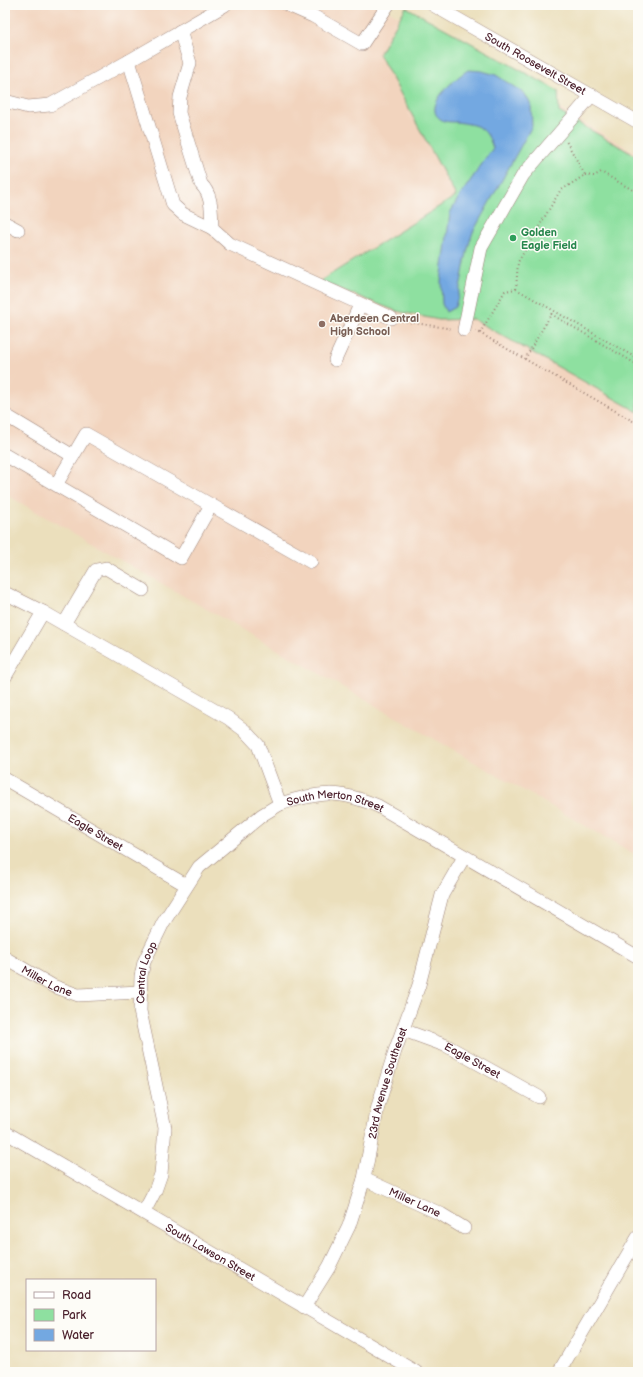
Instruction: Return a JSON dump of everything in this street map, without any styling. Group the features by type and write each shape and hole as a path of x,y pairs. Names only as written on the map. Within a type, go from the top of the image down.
{"street":[{"path":"5,101 28,107 50,105 225,5"},
{"path":"288,5 313,16 362,44 388,5"},
{"name":"South Roosevelt Street","path":"433,5 638,122"},
{"path":"180,31 190,63 180,97 179,113 201,184 207,190 210,199 212,228"},
{"path":"129,61 173,205 183,214 212,228 230,244 360,305 392,318"},
{"path":"464,330 481,248 523,175 592,95"},
{"path":"5,223 18,230"},
{"path":"335,360 360,305"},
{"path":"5,416 73,456"},
{"path":"56,485 86,434 311,562"},
{"path":"5,455 181,558 211,505"},
{"path":"64,624 96,570 106,568 143,590"},
{"name":"South Merton Street","path":"5,593 64,624 221,714 244,730 258,745 280,804 322,793 355,797 378,806 638,958"},
{"path":"5,678 43,612"},
{"name":"Eagle Street","path":"5,779 186,885"},
{"name":"Central Loop","path":"144,1212 162,1174 165,1128 140,1011 140,992 144,962 163,923 186,885 200,867 221,848 280,804"},
{"name":"23rd Avenue Southeast","path":"304,1307 329,1267 350,1226 364,1179 378,1106 419,985 442,895 464,857"},
{"name":"Miller Lane","path":"5,958 53,986 78,995 140,992"},
{"name":"Eagle Street","path":"403,1030 447,1046 539,1097"},
{"name":"South Lawson Street","path":"5,1132 416,1372"},
{"name":"Miller Lane","path":"364,1179 409,1199 464,1228"},
{"path":"559,1372 638,1238"}],"path":[{"path":"561,132 585,175"},
{"path":"516,289 518,262 560,190 585,175 594,176 601,172 638,193"},
{"path":"480,333 505,291 516,289 638,359"},
{"path":"525,359 554,310"},
{"path":"551,314 638,365"},
{"path":"392,318 413,323 476,331 638,424"}],"shaded area":[{"name":"Aberdeen Central High School","path":"11,5 379,5 638,154 638,856 5,494 5,15"}],"green space":[{"name":"Golden Eagle Field","path":"406,7 558,91 559,112 638,157 638,412 473,319 439,320 396,311 320,281 456,196 379,54"}],"water":[{"path":"468,70 482,71 496,75 525,94 531,105 532,126 473,232 455,307 446,312 442,304 441,281 450,213 459,197 493,148 487,135 480,128 470,124 444,121 437,116 435,109 437,101 448,86"}],"place":[{"name":"Golden Eagle Field","path":"513,238"},
{"name":"Aberdeen Central High School","path":"322,324"}]}
